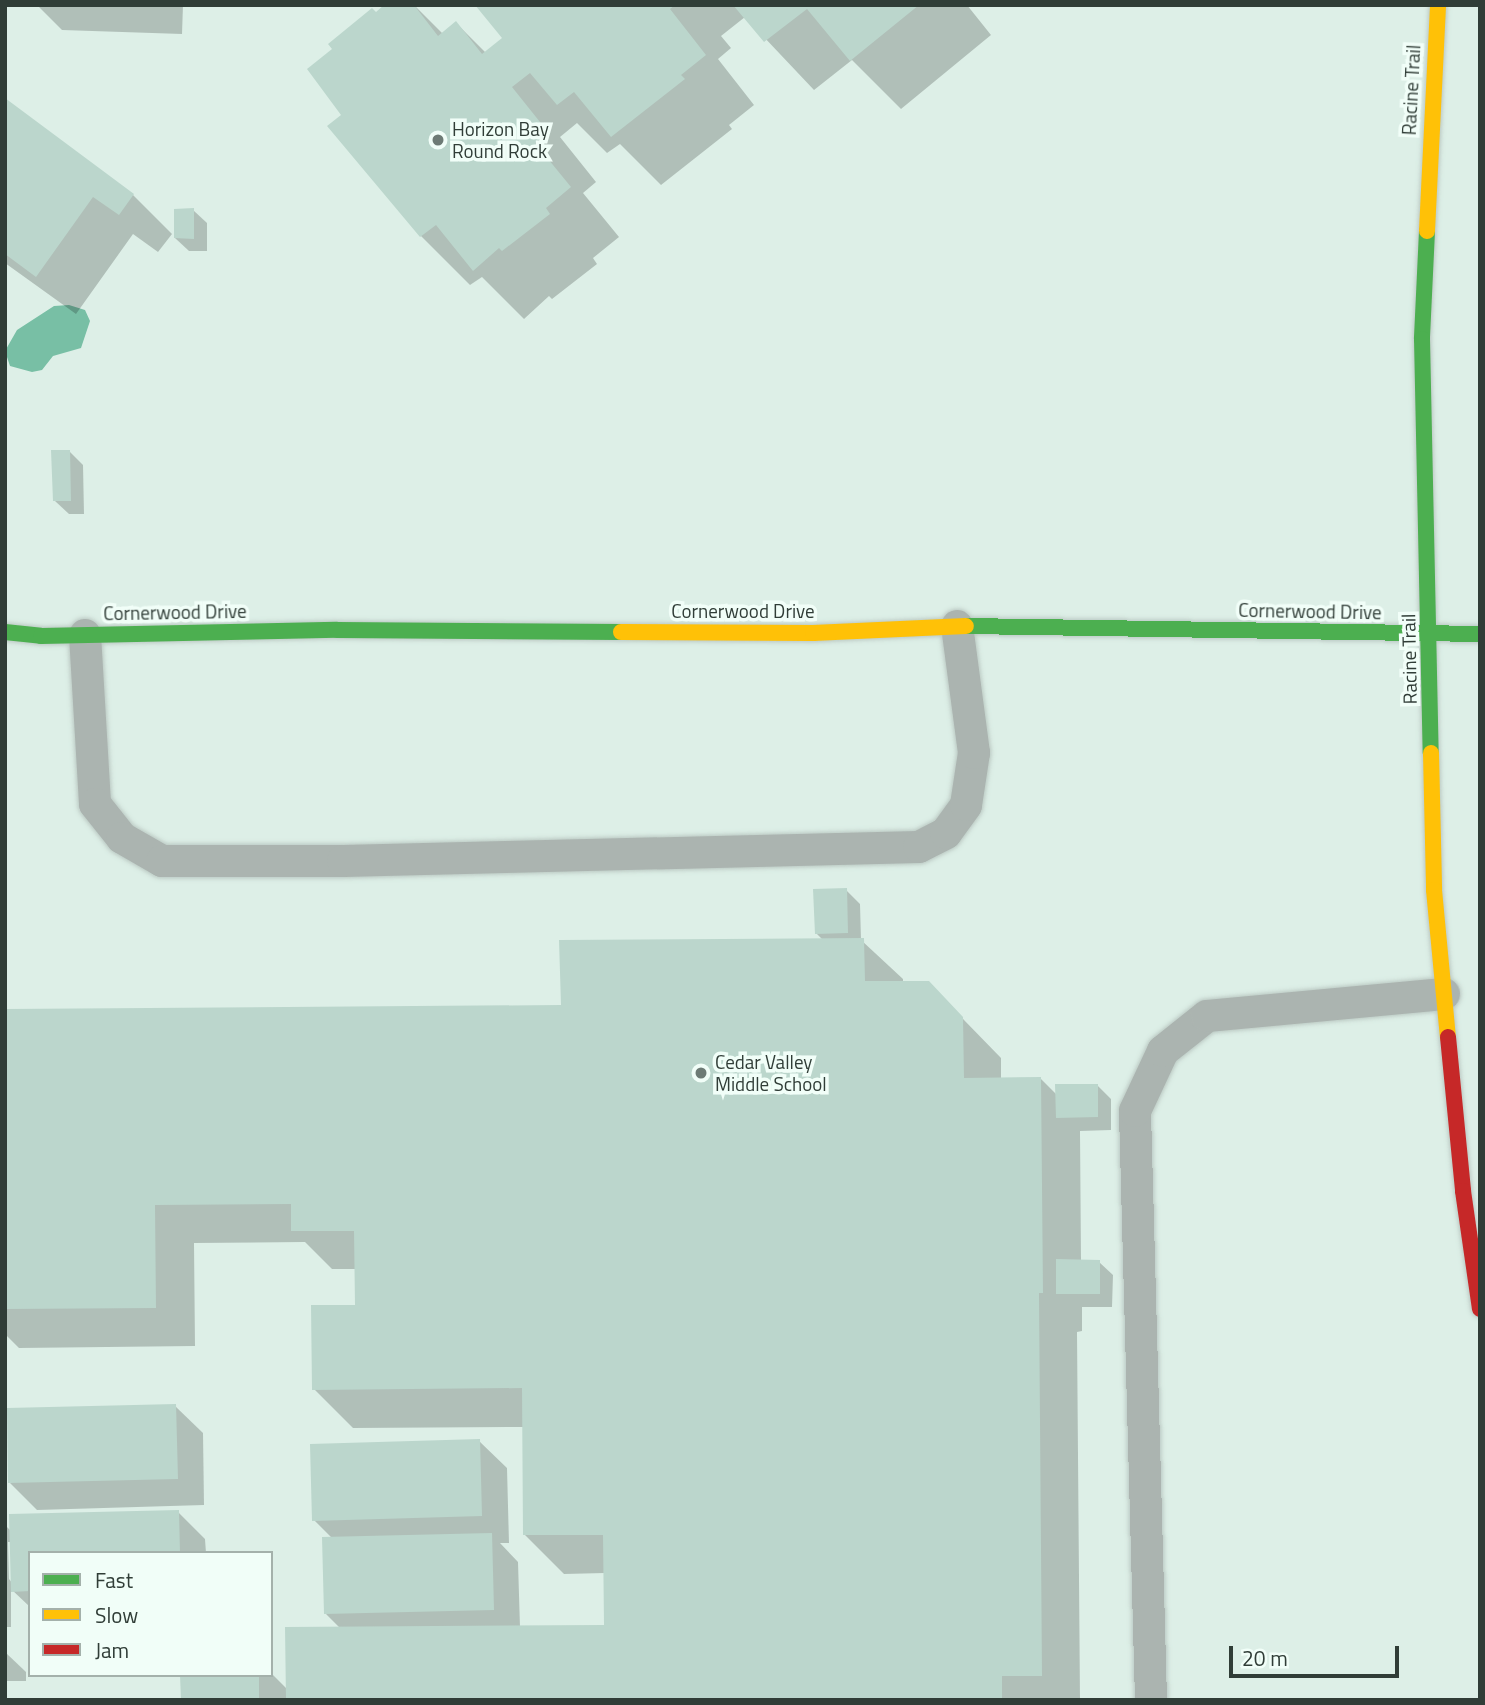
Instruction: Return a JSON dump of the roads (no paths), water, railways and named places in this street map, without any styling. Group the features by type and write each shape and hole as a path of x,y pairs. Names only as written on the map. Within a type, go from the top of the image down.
{"street":[{"name":"Racine Trail","path":"1438,5 1422,339 1434,890 1444,994 1468,1123 1480,1309"},
{"name":"Cornerwood Drive","path":"5,632 41,636 337,630 813,633 957,626 1480,634"}],"lane":[{"path":"85,635 95,804 122,838 162,861 343,862 919,847 946,833 966,805 974,753 957,626"},
{"path":"1151,1700 1135,1111 1163,1051 1207,1016 1444,994"}],"place":[{"name":"Horizon Bay Round Rock","path":"438,140"},
{"name":"Cedar Valley Middle School","path":"701,1073"}]}
